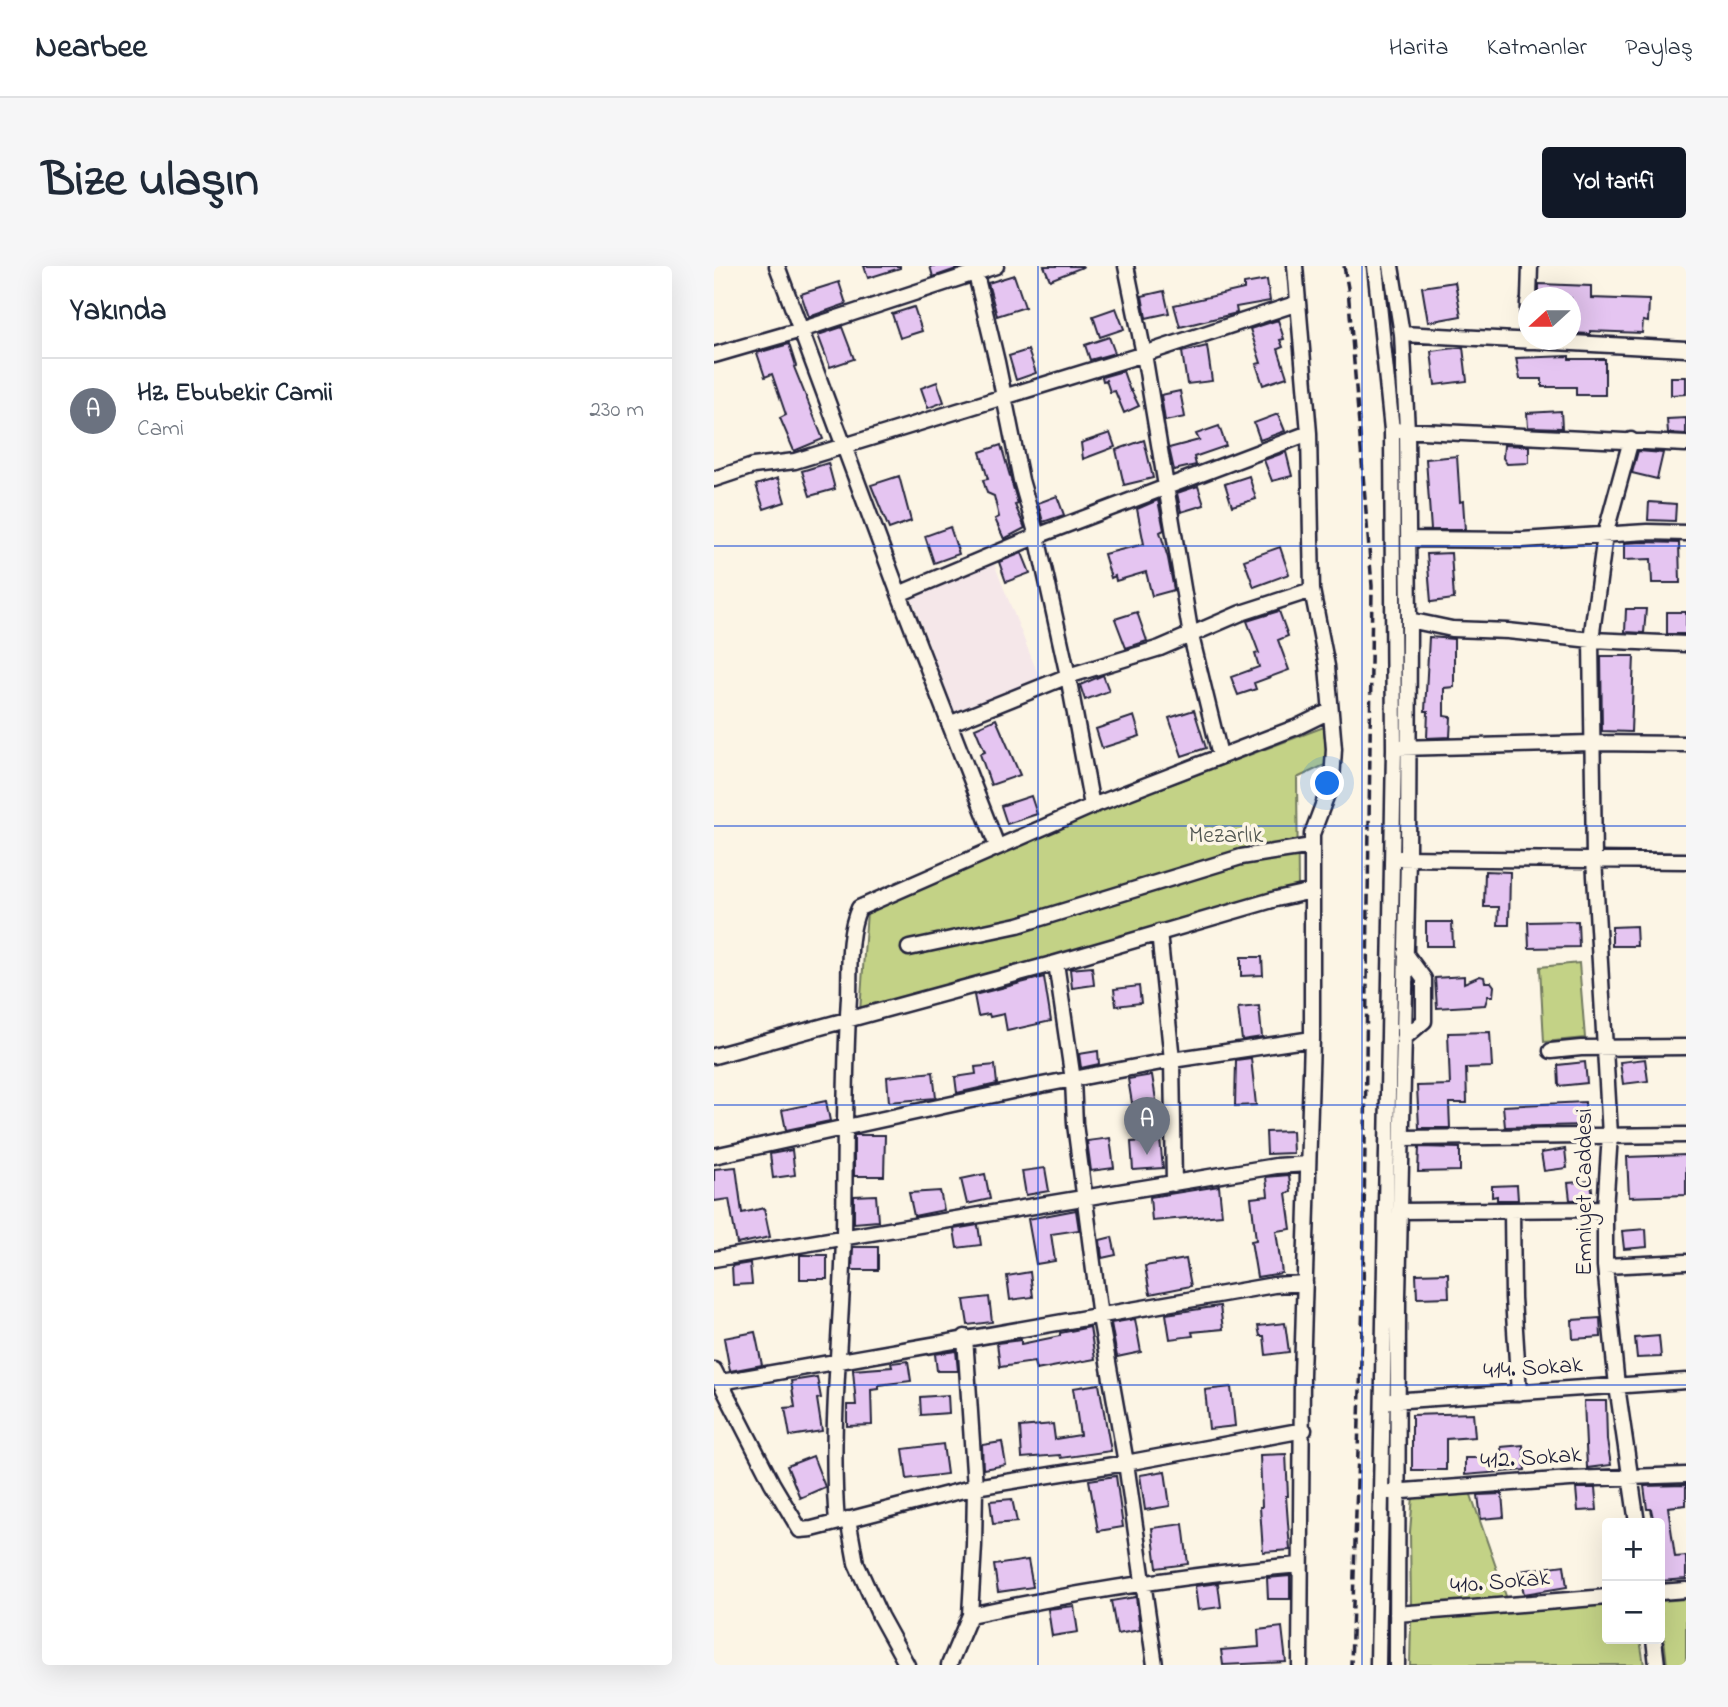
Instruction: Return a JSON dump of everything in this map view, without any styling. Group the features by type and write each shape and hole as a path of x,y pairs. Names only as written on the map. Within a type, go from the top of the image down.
{"street":[{"path":"777,266 899,594 998,846"},
{"path":"714,355 801,330 975,269 996,266"},
{"path":"1126,266 1144,354 1191,636 1220,755"},
{"path":"1295,266 1309,433 1312,590 1326,666 1335,749 1332,780 1312,834 1312,1039 1305,1283 1300,1665"},
{"path":"1376,266 1400,430 1409,539 1409,620 1392,858 1390,1401 1398,1491 1396,1665"},
{"path":"1378,1665 1380,1492 1390,1401 1401,1211 1408,858 1401,748 1402,334 1391,266"},
{"path":"1529,287 1530,266"},
{"path":"975,269 1021,480 1037,536 1068,676 1092,806"},
{"path":"714,479 753,466 795,461 1144,354 1298,303"},
{"path":"1402,334 1518,340"},
{"path":"1581,344 1686,349"},
{"path":"1400,430 1686,444"},
{"path":"899,594 1037,536 1309,433"},
{"name":"Emniyet Caddesi","path":"1631,440 1605,535 1591,640 1594,859 1610,1135 1605,1209 1605,1266 1617,1386 1636,1518"},
{"path":"1409,539 1522,540 1647,532 1686,533"},
{"path":"949,724 1068,676 1191,636 1241,613 1312,590"},
{"path":"1409,620 1452,629 1686,644"},
{"path":"907,1665 880,1616 856,1563 834,1488 844,1239 847,1021 854,920 859,908 1092,806 1330,712"},
{"path":"1401,748 1592,743 1686,744"},
{"path":"909,948 1018,925 1241,857 1312,846"},
{"path":"1392,858 1686,861"},
{"path":"714,1056 1312,891"},
{"path":"1159,932 1172,1060 1174,1184"},
{"path":"1403,1039 1424,1021 1424,979 1405,953"},
{"path":"1056,963 1073,1080 1084,1199 1100,1317 1126,1463 1155,1665"},
{"path":"714,1156 1172,1060 1312,1039"},
{"path":"1551,1051 1686,1048"},
{"path":"1402,1138 1686,1135"},
{"path":"714,1259 1276,1166 1308,1164"},
{"path":"1401,1211 1605,1209"},
{"path":"1512,1210 1513,1298 1519,1393"},
{"path":"1605,1266 1686,1262"},
{"path":"1304,1430 1126,1463 975,1487 800,1530 772,1483 717,1376 837,1362 1274,1285 1305,1283"},
{"path":"949,1665 970,1615 975,1487 965,1338"},
{"name":"414. Sokak","path":"1390,1401 1686,1381"},
{"name":"412. Sokak","path":"1380,1492 1570,1479 1686,1475"},
{"path":"970,1615 1242,1570 1300,1565"},
{"path":"1665,1592 1686,1590"},
{"name":"410. Sokak","path":"1397,1614 1602,1597"},
{"path":"1655,1644 1657,1665"}],"shaded area":[{"path":"993,561 1039,677 956,715 912,599"}],"green space":[{"name":"Mezarlık","path":"1324,727 1327,764 1297,778 1298,886 860,1012 867,911 1025,839"},
{"path":"1579,963 1585,1038 1544,1042 1540,967"},
{"path":"1470,1492 1507,1599 1411,1608 1410,1532 1413,1496"},
{"path":"1686,1599 1686,1665 1667,1665 1665,1601"},
{"path":"1602,1602 1602,1644 1641,1644 1644,1665 1410,1665 1413,1619"}],"building":[{"path":"864,266 900,266 900,268 868,278"},
{"path":"930,266 965,266 933,277"},
{"path":"1044,266 1082,266 1083,267 1050,280"},
{"path":"1014,275 1025,307 997,316 988,283"},
{"path":"1267,280 1270,301 1236,307 1237,313 1180,327 1174,305 1244,289 1244,284"},
{"path":"839,282 846,304 809,317 801,294"},
{"path":"1455,282 1461,316 1428,322 1422,287"},
{"path":"1539,284 1591,286 1591,298 1649,300 1648,322 1643,321 1642,333 1590,331 1590,334 1581,334 1581,287 1539,287"},
{"path":"1164,291 1169,313 1146,318 1142,296"},
{"path":"914,307 922,331 900,338 892,314"},
{"path":"1116,308 1124,329 1100,337 1093,316"},
{"path":"1278,320 1284,339 1280,340 1283,347 1278,349 1287,377 1263,385 1256,364 1261,363 1250,329"},
{"path":"842,327 854,359 830,367 818,335"},
{"path":"1109,337 1115,353 1090,360 1085,345"},
{"path":"789,344 796,366 794,367 823,439 794,451 780,418 786,415 772,374 765,377 757,353"},
{"path":"1207,346 1212,381 1187,384 1182,352"},
{"path":"1463,347 1467,381 1435,385 1431,351"},
{"path":"1028,350 1036,373 1016,380 1009,356"},
{"path":"1569,356 1569,359 1605,359 1605,395 1576,395 1576,387 1542,387 1542,379 1520,379 1516,358"},
{"path":"1123,371 1139,406 1124,413 1115,391 1110,392 1106,380 1103,381 1102,377"},
{"path":"1671,377 1686,377 1686,394 1671,395"},
{"path":"937,382 944,402 928,408 921,388"},
{"path":"1180,391 1185,417 1165,421 1161,395"},
{"path":"1561,411 1562,428 1528,427 1527,413"},
{"path":"1278,414 1285,431 1260,440 1254,423"},
{"path":"1686,418 1686,434 1668,433 1667,419"},
{"path":"1219,426 1226,446 1194,457 1196,465 1174,470 1169,448 1199,440 1196,434"},
{"path":"1110,433 1115,447 1083,459 1081,443"},
{"path":"1144,440 1153,478 1124,485 1116,450"},
{"path":"1001,445 1018,504 1015,505 1025,528 1004,539 995,519 999,517 994,496 987,493 983,480 988,479 980,452"},
{"path":"1504,445 1529,446 1529,463 1507,464 1503,458"},
{"path":"1638,451 1663,453 1657,479 1632,473"},
{"path":"1286,452 1292,476 1272,481 1264,460"},
{"path":"1457,456 1465,530 1431,530 1426,459"},
{"path":"828,463 835,489 810,496 802,471"},
{"path":"899,476 911,521 889,529 871,485"},
{"path":"1249,476 1256,499 1232,506 1225,484"},
{"path":"778,478 785,502 764,509 756,485"},
{"path":"1198,486 1204,505 1181,512 1177,493"},
{"path":"1057,496 1064,515 1043,522 1038,503"},
{"path":"1158,500 1164,530 1160,532 1174,590 1152,596 1146,572 1116,581 1115,576 1111,578 1104,554 1144,544 1137,509"},
{"path":"1649,502 1676,504 1675,521 1648,520"},
{"path":"950,527 959,554 934,563 925,536"},
{"path":"1624,543 1679,543 1680,583 1652,583 1651,559 1624,560"},
{"path":"1280,547 1289,574 1254,587 1244,560"},
{"path":"1022,553 1030,573 1006,582 999,562"},
{"path":"1451,553 1454,599 1431,602 1427,554"},
{"path":"1626,609 1646,609 1644,633 1625,632"},
{"path":"1279,611 1288,636 1278,640 1289,670 1254,683 1256,689 1238,695 1231,677 1259,667 1255,654 1259,653 1247,621"},
{"path":"1137,612 1147,641 1126,648 1115,619"},
{"path":"1667,612 1686,612 1686,634 1667,634"},
{"path":"1429,637 1454,639 1454,687 1444,688 1444,716 1451,717 1450,737 1427,738 1428,711 1425,711"},
{"path":"1601,656 1634,656 1631,732 1602,731"},
{"path":"1103,675 1109,691 1085,700 1080,685"},
{"path":"1194,710 1206,748 1182,756 1169,718"},
{"path":"1134,716 1140,736 1102,748 1096,729"},
{"path":"996,719 1020,775 991,785 980,754 985,752 975,728"},
{"path":"1031,796 1037,814 1007,824 1001,806"},
{"path":"1485,871 1510,872 1509,925 1498,925 1499,907 1484,907"},
{"path":"1578,921 1579,947 1529,948 1528,922"},
{"path":"1426,922 1452,922 1453,946 1426,946"},
{"path":"1636,926 1637,946 1612,946 1612,927"},
{"path":"1241,957 1262,957 1263,975 1241,976"},
{"path":"1092,967 1094,985 1072,988 1070,969"},
{"path":"1464,976 1464,983 1480,976 1484,977 1485,982 1491,982 1494,986 1493,996 1488,996 1485,1005 1437,1008 1435,978"},
{"path":"1044,977 1051,1021 1007,1031 1004,1014 978,1016 974,995"},
{"path":"1139,986 1141,1003 1116,1006 1114,989"},
{"path":"1259,1006 1262,1037 1242,1040 1238,1008"},
{"path":"1490,1032 1492,1067 1466,1068 1467,1103 1449,1103 1450,1128 1419,1128 1417,1086 1450,1085 1448,1033"},
{"path":"1098,1051 1099,1064 1081,1068 1079,1054"},
{"path":"1251,1058 1256,1105 1235,1106 1236,1060"},
{"path":"1645,1059 1648,1081 1623,1084 1620,1062"},
{"path":"1585,1062 1587,1083 1559,1086 1558,1065"},
{"path":"995,1065 997,1084 957,1093 955,1077 976,1074 975,1067"},
{"path":"933,1072 936,1098 889,1102 887,1077"},
{"path":"1152,1075 1156,1100 1132,1103 1128,1079"},
{"path":"826,1101 830,1121 786,1130 782,1110"},
{"path":"1585,1102 1586,1125 1505,1127 1503,1106"},
{"path":"1292,1131 1293,1153 1267,1154 1266,1132"},
{"path":"854,1135 885,1135 884,1176 854,1176"},
{"path":"1110,1138 1114,1168 1091,1171 1087,1141"},
{"path":"1160,1140 1163,1168 1133,1170 1131,1142"},
{"path":"1419,1147 1460,1148 1460,1171 1418,1172"},
{"path":"1565,1149 1567,1168 1544,1171 1541,1153"},
{"path":"792,1150 795,1175 773,1178 770,1154"},
{"path":"1686,1155 1686,1195 1629,1197 1627,1157"},
{"path":"736,1167 742,1213 764,1208 770,1237 737,1244 729,1199 714,1201 714,1169"},
{"path":"1045,1168 1049,1191 1026,1195 1022,1171"},
{"path":"985,1174 990,1199 967,1204 961,1179"},
{"path":"1289,1175 1291,1192 1286,1193 1291,1229 1276,1231 1282,1273 1257,1277 1251,1241 1256,1240 1251,1198 1268,1196 1266,1177"},
{"path":"1591,1181 1593,1199 1570,1200 1568,1183"},
{"path":"1517,1185 1518,1200 1497,1200 1497,1196 1492,1197 1492,1186"},
{"path":"1219,1186 1222,1215 1152,1221 1150,1197"},
{"path":"940,1191 944,1210 914,1216 909,1193"},
{"path":"876,1195 878,1221 854,1223 854,1196"},
{"path":"1076,1210 1079,1230 1051,1234 1055,1261 1036,1264 1028,1219"},
{"path":"978,1225 981,1245 957,1248 954,1229"},
{"path":"1646,1229 1647,1247 1624,1249 1622,1231"},
{"path":"1112,1237 1116,1255 1102,1258 1100,1240"},
{"path":"853,1247 878,1247 878,1270 852,1270"},
{"path":"800,1255 827,1255 827,1279 800,1279"},
{"path":"1186,1259 1191,1286 1150,1294 1145,1266"},
{"path":"750,1263 752,1284 733,1285 732,1266"},
{"path":"1030,1272 1033,1297 1010,1300 1007,1276"},
{"path":"1448,1273 1449,1297 1417,1298 1416,1274"},
{"path":"989,1297 992,1322 968,1325 964,1300"},
{"path":"1220,1306 1223,1329 1192,1332 1193,1336 1170,1339 1166,1314"},
{"path":"1600,1318 1601,1337 1573,1339 1572,1320"},
{"path":"1135,1319 1141,1352 1117,1357 1111,1323"},
{"path":"1285,1323 1289,1352 1266,1355 1264,1336 1260,1336 1258,1326"},
{"path":"1090,1327 1095,1359 1036,1370 1034,1362 1000,1367 997,1343 1021,1340 1021,1344"},
{"path":"755,1332 762,1365 730,1371 724,1338"},
{"path":"1659,1336 1661,1357 1637,1358 1635,1338"},
{"path":"956,1351 958,1371 937,1371 935,1354"},
{"path":"908,1361 911,1381 879,1385 879,1389 871,1390 872,1425 847,1426 847,1405 856,1405 853,1370 892,1367 891,1363"},
{"path":"817,1377 822,1431 790,1436 785,1408 795,1407 791,1381"},
{"path":"1099,1384 1111,1451 1061,1458 1060,1455 1022,1458 1020,1427 1053,1424 1055,1439 1080,1435 1073,1388"},
{"path":"1231,1387 1235,1426 1209,1429 1205,1390"},
{"path":"948,1395 949,1413 921,1415 920,1397"},
{"path":"1584,1401 1606,1401 1611,1465 1587,1468"},
{"path":"1473,1413 1475,1437 1446,1439 1446,1470 1412,1470 1412,1415"},
{"path":"1002,1442 1006,1465 983,1469 982,1445"},
{"path":"943,1444 947,1474 907,1479 903,1449"},
{"path":"1523,1445 1525,1470 1465,1475 1465,1458 1502,1458 1501,1447"},
{"path":"1286,1454 1290,1550 1263,1552 1260,1455"},
{"path":"813,1456 825,1487 800,1498 787,1466"},
{"path":"1165,1471 1170,1506 1145,1510 1140,1475"},
{"path":"1116,1476 1123,1527 1098,1531 1089,1480"},
{"path":"1686,1485 1686,1505 1668,1507 1675,1557 1686,1556 1686,1579 1665,1581 1665,1518 1653,1518 1651,1509 1647,1509 1644,1486"},
{"path":"1576,1488 1595,1488 1597,1510 1578,1511"},
{"path":"1502,1494 1504,1517 1481,1519 1478,1495"},
{"path":"1012,1499 1017,1522 993,1524 990,1501"},
{"path":"1183,1524 1188,1564 1157,1568 1152,1528"},
{"path":"1028,1560 1033,1587 998,1592 994,1565"},
{"path":"1564,1565 1567,1587 1524,1594 1519,1571"},
{"path":"1290,1576 1290,1599 1268,1599 1267,1578"},
{"path":"1218,1583 1221,1607 1198,1610 1195,1586"},
{"path":"1136,1597 1140,1630 1117,1634 1111,1601"},
{"path":"1074,1606 1078,1632 1052,1636 1048,1609"},
{"path":"1282,1627 1286,1662 1223,1665 1221,1650 1259,1647 1258,1630"}],"railway":[{"path":"1344,266 1372,586 1363,1299 1351,1665"}],"place":[{"name":"Hz. Ebubekir Camii","path":"1147,1155"}]}
